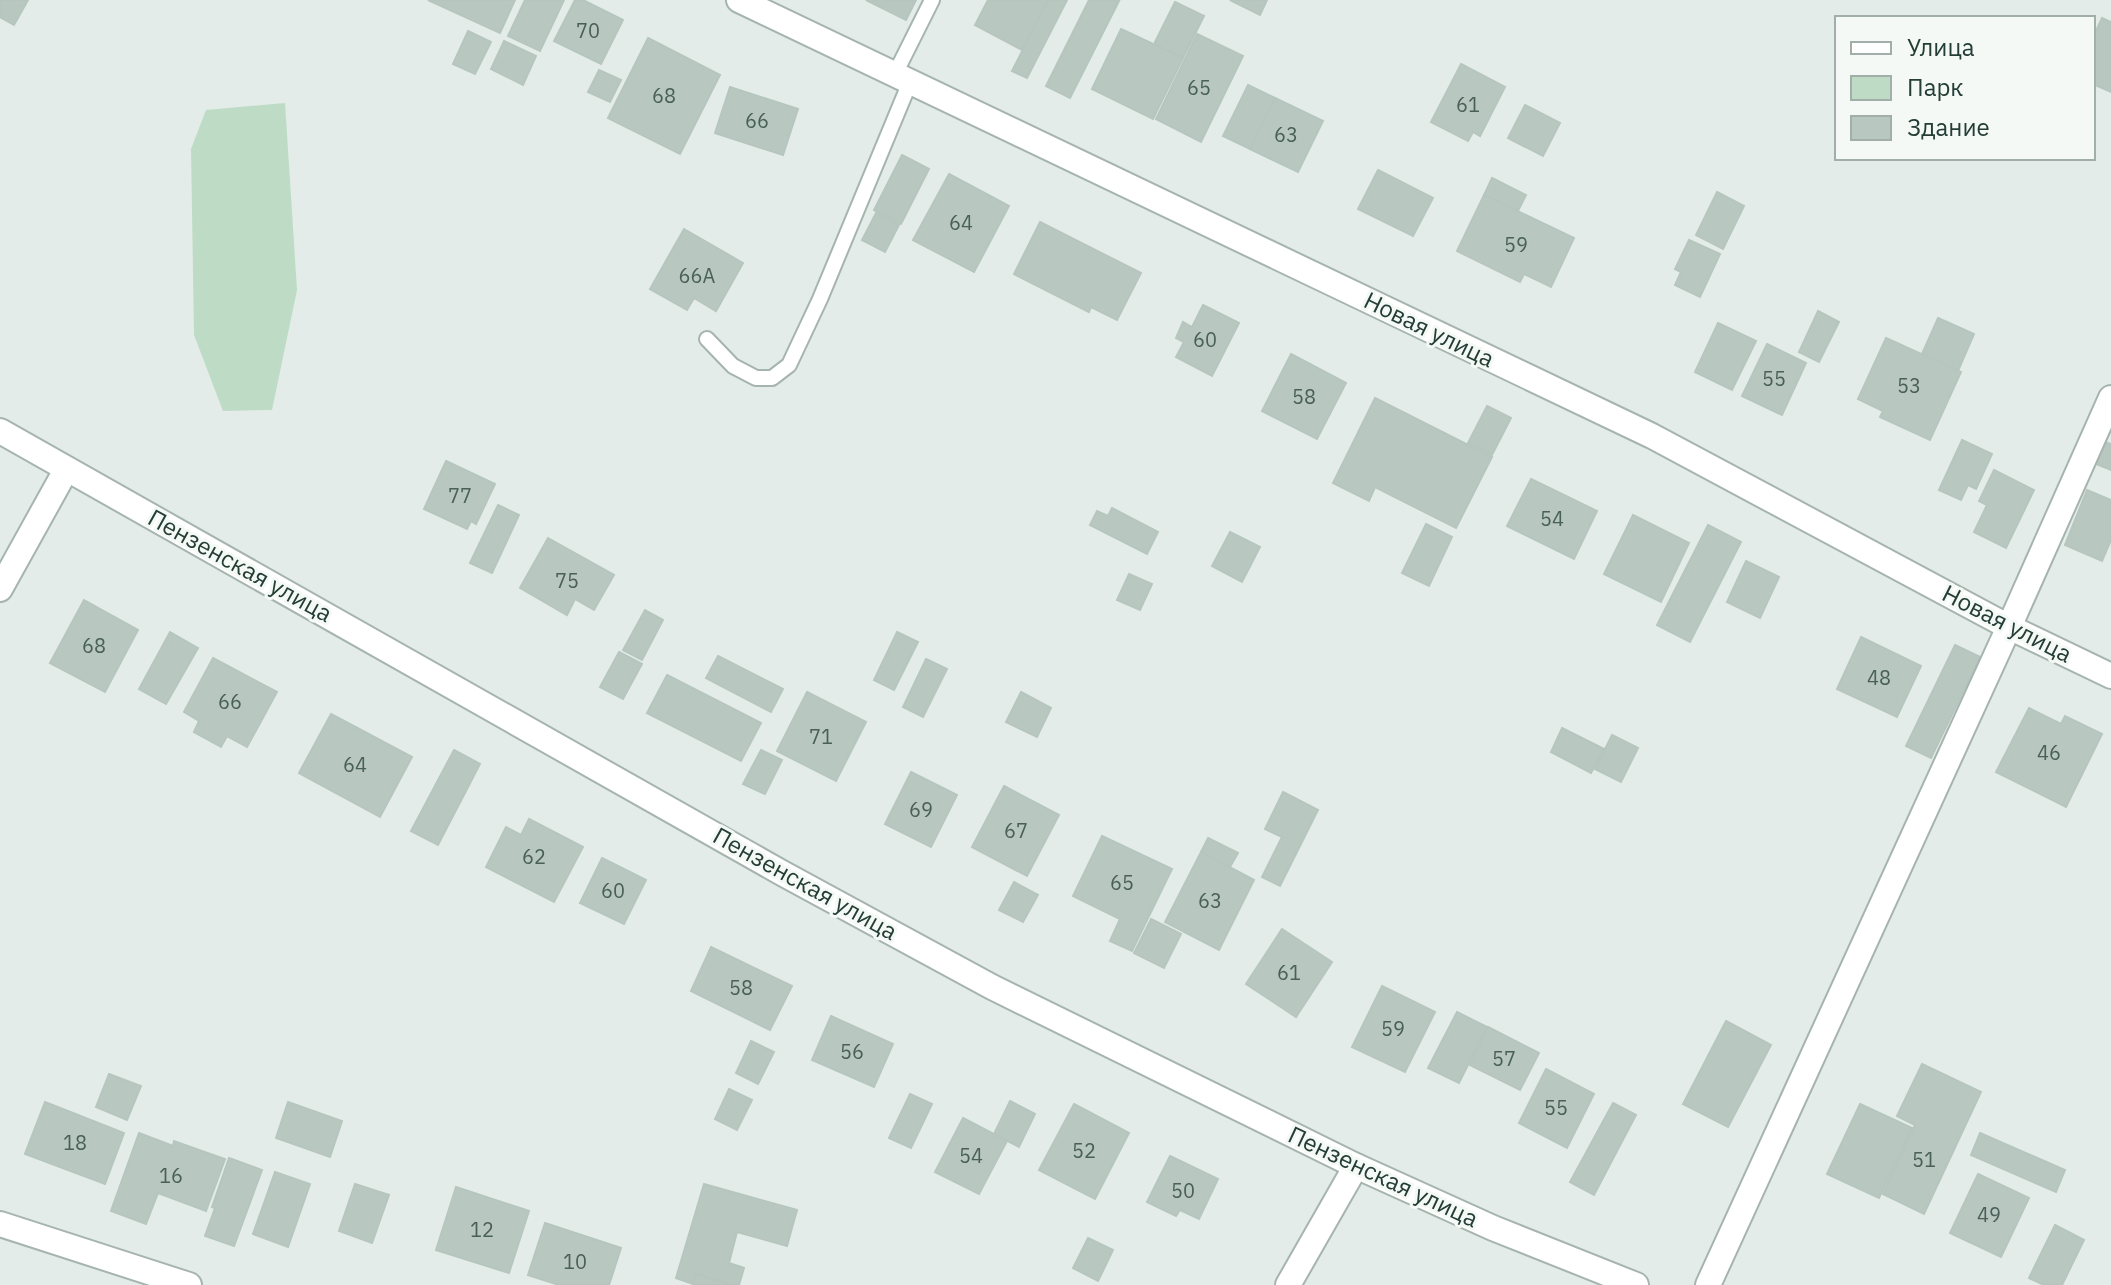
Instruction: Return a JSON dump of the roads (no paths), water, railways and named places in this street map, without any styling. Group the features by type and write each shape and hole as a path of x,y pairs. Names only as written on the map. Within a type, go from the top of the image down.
{"street":[{"name":"Новая улица","path":"739,0 1652,436 2009,627 2111,676"},
{"path":"1708,1285 2111,398"},
{"name":"Пензенская улица","path":"0,431 782,873 992,987 1356,1166 1493,1228 1636,1285"},
{"path":"0,589 66,470"},
{"path":"1288,1285 1356,1166"},
{"path":"0,1224 189,1285"}],"lane":[{"path":"707,339 733,366 756,378 772,378 789,365 820,299 932,0"},
{"path":"0,438 66,470"}]}
